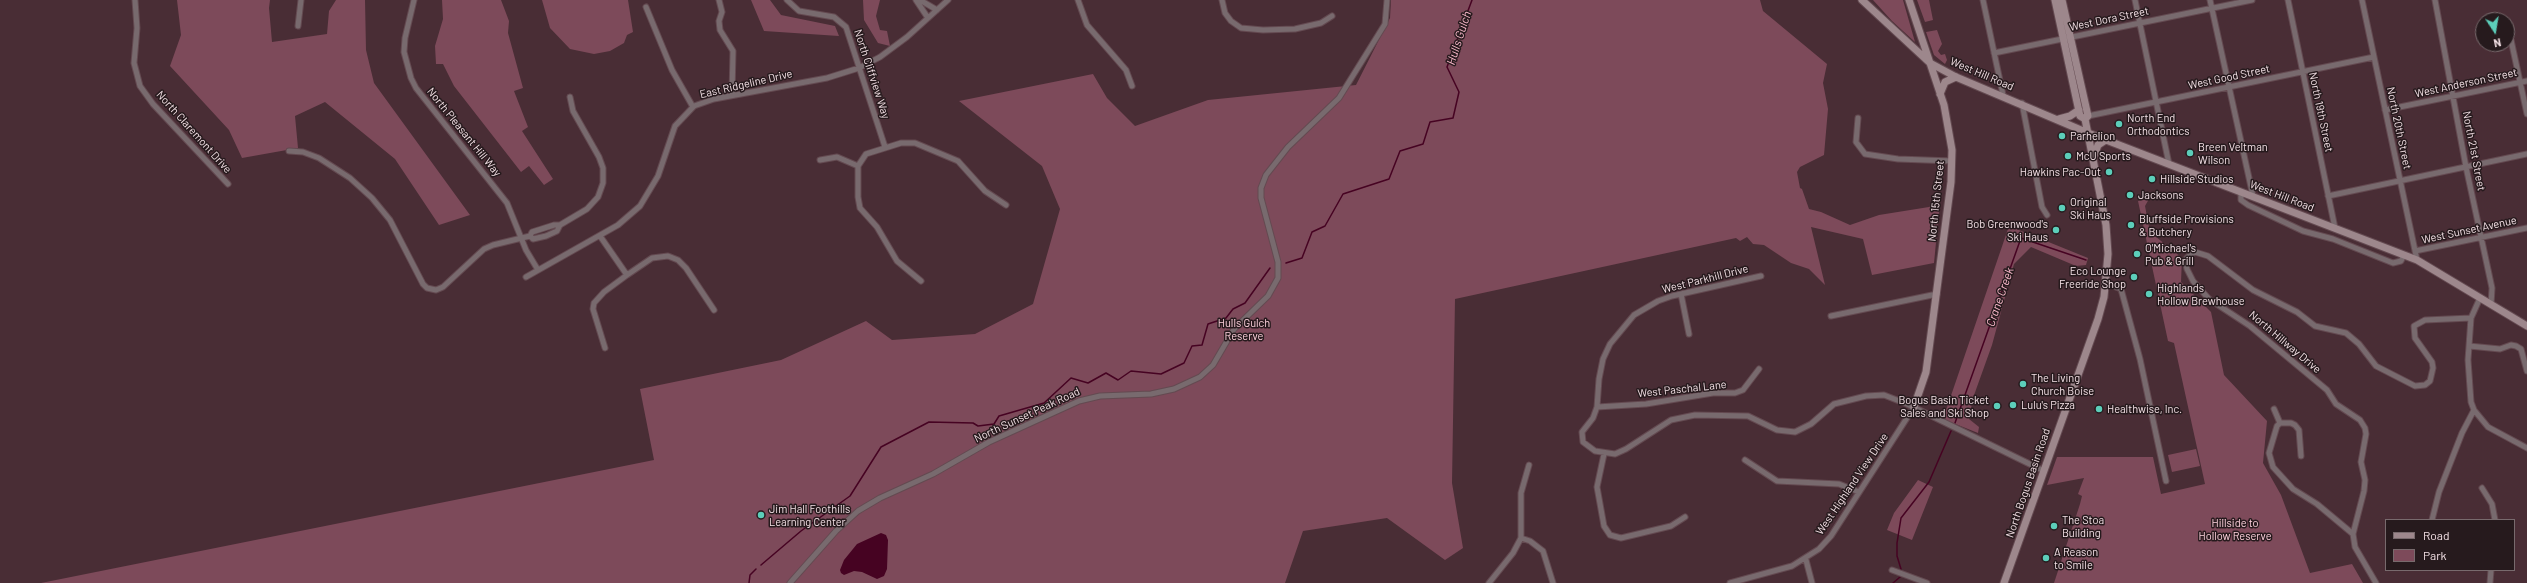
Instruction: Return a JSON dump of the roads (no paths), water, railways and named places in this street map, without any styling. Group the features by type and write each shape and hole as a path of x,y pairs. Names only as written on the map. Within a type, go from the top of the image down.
{"street":[{"name":"North Claremont Drive","path":"135,0 137,28 134,63 140,86 153,104 228,184"},
{"path":"298,26 301,0"},
{"name":"North Pleasant Hill Way","path":"414,0 405,38 404,52 411,78 416,88 508,203 522,239 538,270"},
{"path":"718,0 722,12 719,21 720,30 732,51 732,95"},
{"name":"North Cliffview Way","path":"786,0 798,11 827,15 841,22 850,33 859,68 885,147"},
{"path":"916,0 937,10"},
{"name":"East Ridgeline Drive","path":"526,277 600,236 627,218 647,196 658,176 675,126 693,107 707,100 827,78 859,68 882,56 948,0"},
{"path":"1078,0 1087,25 1126,70 1132,86"},
{"path":"1222,0 1225,13 1231,21 1241,28 1262,30 1295,28 1322,23 1332,16"},
{"name":"North Sunset Peak Road","path":"790,583 836,531 858,511 880,498 933,474 989,442 1079,401 1100,396 1151,394 1174,389 1200,376 1213,365 1234,329 1268,296 1278,278 1278,262 1261,198 1261,188 1266,175 1288,147 1312,126 1339,98 1385,24 1386,0"},
{"name":"West Hill Road","path":"1862,0 1930,64 1956,77 2022,103 2088,133 2107,139 2417,260 2527,326"},
{"name":"North 15th Street","path":"1910,0 1949,127 1952,161 1937,294 1926,372 1914,407"},
{"path":"1983,0 2003,95"},
{"path":"2055,0 2066,38"},
{"path":"2062,0 2066,38 2080,116 2086,118"},
{"path":"2135,0 2169,164"},
{"path":"2210,0 2253,196"},
{"name":"West Dora Street","path":"1994,53 2252,0"},
{"name":"North 19th Street","path":"2288,0 2335,228"},
{"name":"North 20th Street","path":"2362,0 2417,260"},
{"name":"North 21st Street","path":"2435,0 2466,167 2493,295 2491,305"},
{"path":"922,4 928,18"},
{"path":"646,7 672,70 693,107"},
{"name":"North Bogus Basin Road","path":"2004,583 2098,319 2106,283 2108,254 2106,225 2086,118 2066,38"},
{"path":"2514,52 2527,114"},
{"name":"West Good Street","path":"2086,118 2374,57"},
{"path":"1940,94 1945,82 1956,77"},
{"name":"West Anderson Street","path":"2385,110 2527,81"},
{"path":"289,151 303,152 319,158 350,178 372,198 390,220 422,284 431,290 443,287 484,249 503,242 530,236 533,239 546,236 557,231 560,226 590,206 598,197 603,183 603,168 599,157 573,111 570,97"},
{"path":"2022,103 2042,207 2047,215"},
{"path":"2059,119 2070,116 2079,110"},
{"path":"1858,118 1856,142 1865,154 1898,159 1952,161"},
{"path":"2093,161 2094,150 2107,139"},
{"path":"921,281 897,261 877,228 860,208 858,197 858,166 866,154 885,147 909,142 947,155 966,167 985,191 1006,205"},
{"path":"2328,196 2527,154"},
{"path":"820,160 837,157 858,166"},
{"path":"2241,192 2241,200 2248,205 2303,231 2333,239 2393,263 2401,261 2404,255"},
{"name":"West Sunset Avenue","path":"2415,251 2527,228"},
{"path":"600,236 627,275"},
{"name":"North Hillway Drive","path":"2376,583 2355,547 2353,534 2365,480 2361,456 2366,434 2360,420 2336,404 2327,390 2250,326 2209,299 2193,281 2187,269 2187,257 2196,252 2208,256 2253,290 2297,312 2315,326 2346,332 2359,344 2376,366 2415,386 2425,385 2430,380 2433,368 2432,362 2415,338 2414,326 2425,320 2470,318"},
{"path":"605,348 593,309 594,303 604,292 652,258 662,256 673,258 686,268 714,310"},
{"name":"West Parkhill Drive","path":"1604,454 1589,447 1581,437 1582,432 1593,418 1597,407 1599,379 1603,359 1621,328 1634,315 1646,307 1681,294 1761,276"},
{"path":"2106,283 2121,288 2140,359 2166,481"},
{"path":"1681,294 1689,334"},
{"path":"1831,316 1937,294"},
{"path":"2480,298 2470,318 2468,382 2474,410 2488,427 2526,445"},
{"path":"2469,346 2500,349 2507,345 2516,346 2521,349 2527,371"},
{"name":"West Paschal Lane","path":"1597,407 1646,404 1713,393 1735,394 1743,390 1759,369"},
{"path":"1685,517 1671,526 1621,538 1610,535 1604,526 1597,487 1604,454 1614,454 1626,449 1671,420 1681,416 1735,414 1759,420 1777,430 1795,432 1811,424 1834,404 1861,397 1884,395 1914,407 2044,471"},
{"name":"West Highland View Drive","path":"1730,583 1792,566 1806,560 1831,536 1914,407"},
{"path":"2274,409 2280,423"},
{"path":"2432,519 2439,492 2462,433 2474,410"},
{"path":"2280,423 2277,426 2269,453 2273,467 2292,489 2317,504 2353,534"},
{"path":"2280,423 2296,425 2299,430 2301,456"},
{"path":"1745,460 1777,481 1839,484 1860,492"},
{"path":"1489,583 1513,553 1521,538 1521,493 1529,465"},
{"path":"2482,488 2492,504 2495,519"},
{"path":"1521,538 1530,541 1543,551 1553,583"},
{"path":"1806,560 1812,583"},
{"path":"1892,570 1926,583"},
{"path":"2490,583 2491,571"}],"waterway":[{"name":"Hulls Gulch","path":"1286,263 1302,258 1312,232 1325,226 1343,194 1389,179 1400,151 1423,144 1430,122 1453,118 1459,92 1447,67 1472,0"},
{"name":"Crane Creek","path":"1955,423 2021,238 2086,260"},
{"name":"Hulls Gulch","path":"761,565 801,531 850,496 881,447 929,422 973,423 978,426 994,424 999,416 1044,403 1071,378 1088,383 1106,373 1118,380 1131,371 1161,374 1184,363 1192,346 1202,345 1208,324 1226,318 1233,309 1245,303 1270,268"},
{"name":"Crane Creek","path":"1901,569 1897,556 1897,543 1901,518 1929,482 1951,431"},
{"name":"Hulls Gulch","path":"749,583 750,575 756,569"},
{"name":"Crane Creek","path":"1893,583 1900,577"}],"place":[{"name":"North End Orthodontics","path":"2119,124"},
{"name":"Parhelion","path":"2062,136"},
{"name":"Breen Veltman Wilson","path":"2190,153"},
{"name":"McU Sports","path":"2068,156"},
{"name":"Hawkins Pac-Out","path":"2109,172"},
{"name":"Hillside Studios","path":"2152,179"},
{"name":"Jacksons","path":"2130,195"},
{"name":"Original Ski Haus","path":"2062,208"},
{"name":"Bluffside Provisions & Butchery","path":"2131,225"},
{"name":"Bob Greenwood's Ski Haus","path":"2056,230"},
{"name":"O'Michael's Pub & Grill","path":"2137,254"},
{"name":"Eco Lounge Freeride Shop","path":"2134,277"},
{"name":"Highlands Hollow Brewhouse","path":"2149,294"},
{"name":"The Living Church Boise","path":"2023,384"},
{"name":"Lulu's Pizza","path":"2013,405"},
{"name":"Bogus Basin Ticket Sales and Ski Shop","path":"1997,406"},
{"name":"Healthwise, Inc.","path":"2099,409"},
{"name":"Jim Hall Foothills Learning Center","path":"761,515"},
{"name":"The Stoa Building","path":"2054,526"},
{"name":"A Reason to Smile","path":"2046,558"}],"park label":[{"name":"Hulls Gulch Reserve","path":"1244,329"},
{"name":"Hillside to Hollow Reserve","path":"2235,529"}]}
